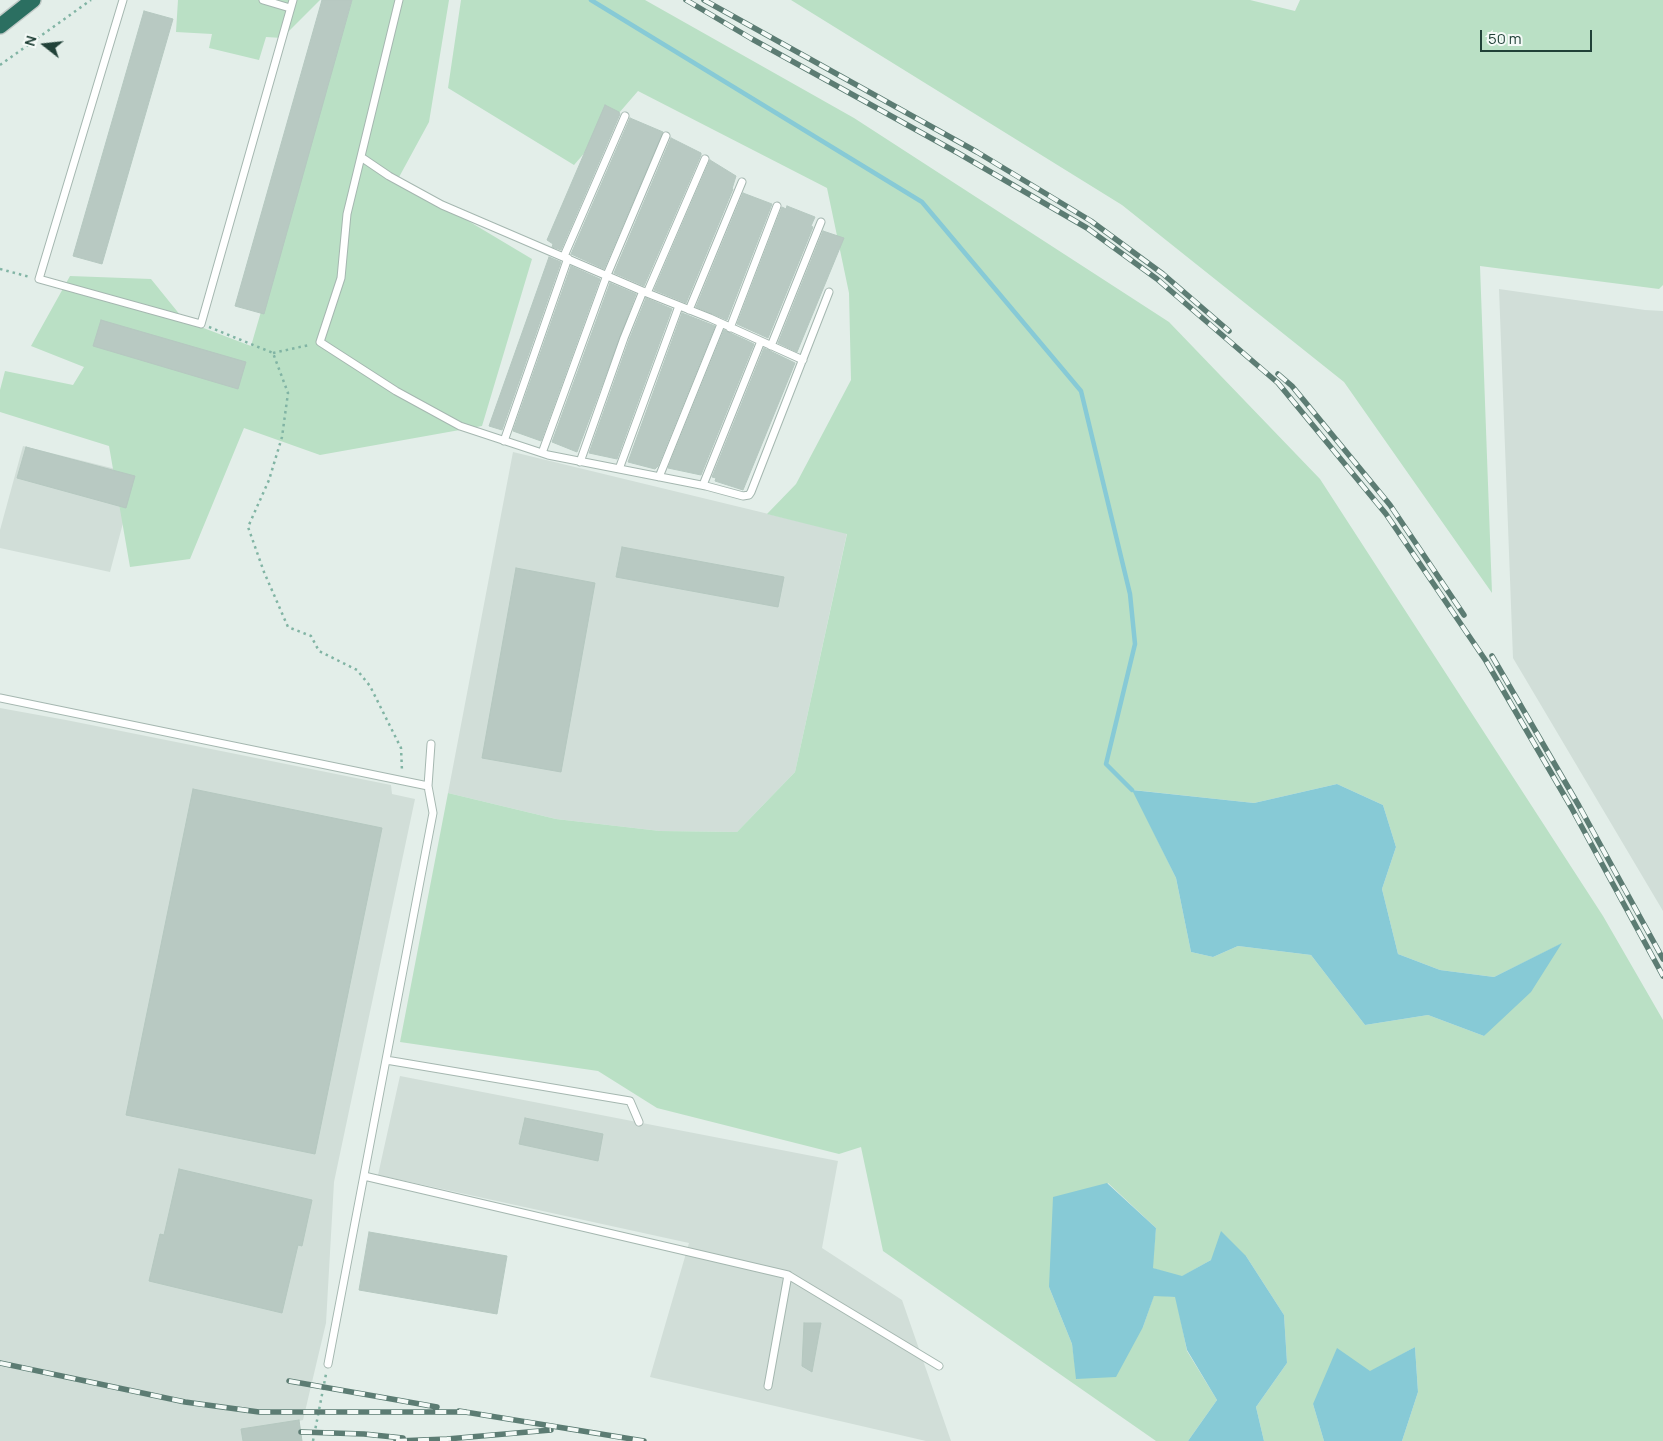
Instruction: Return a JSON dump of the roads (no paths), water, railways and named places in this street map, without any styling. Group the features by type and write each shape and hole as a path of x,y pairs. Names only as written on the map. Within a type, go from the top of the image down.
{"highway":[{"path":"0,26 34,0"}],"lane":[{"path":"123,0 39,279 201,324 292,0"},
{"path":"263,0 290,8"},
{"path":"399,0 347,214 340,278 320,342 366,373 439,416 460,426 542,453 743,496 749,495 751,492 829,292"},
{"path":"504,441 566,257 625,116"},
{"path":"542,453 608,275 666,136"},
{"path":"361,157 389,176 442,205 803,360"},
{"path":"580,462 624,338 705,159"},
{"path":"689,310 742,182"},
{"path":"730,328 777,206"},
{"path":"771,346 821,222"},
{"path":"618,469 679,306"},
{"path":"660,477 721,324"},
{"path":"703,486 761,341"},
{"path":"0,698 428,786"},
{"path":"328,1364 433,813 428,786 431,744"},
{"path":"386,1060 630,1101 639,1122"},
{"path":"364,1176 788,1275 939,1366"},
{"path":"768,1386 788,1275"}],"water":[{"path":"1337,784 1383,805 1396,847 1382,889 1398,954 1440,970 1494,977 1562,943 1531,992 1484,1036 1428,1015 1365,1025 1311,955 1238,946 1213,957 1191,952 1176,878 1132,790 1254,803"},
{"path":"1107,1183 1156,1228 1153,1268 1182,1276 1211,1260 1221,1231 1246,1256 1284,1315 1287,1363 1256,1407 1264,1441 1188,1441 1217,1400 1187,1350 1175,1297 1154,1296 1143,1327 1116,1377 1076,1379 1072,1344 1049,1287 1053,1197"},
{"path":"1415,1347 1418,1392 1402,1441 1324,1441 1313,1404 1337,1348 1370,1371"}],"waterway":[{"path":"591,0 922,202 1081,391 1130,594 1135,644 1106,764 1132,790"}],"railway":[{"path":"686,0 1087,228 1157,279 1278,383 1386,514 1486,661 1571,807 1663,976"},
{"path":"704,0 977,152 1091,221 1163,274 1229,331"},
{"path":"1278,374 1292,386 1390,505 1464,615"},
{"path":"1492,656 1579,806 1663,959"},
{"path":"0,1363 185,1402 259,1412 466,1412"},
{"path":"289,1381 437,1407"},
{"path":"459,1411 644,1441"},
{"path":"396,1441 447,1439 551,1430"},
{"path":"301,1432 364,1434 403,1438"}]}
